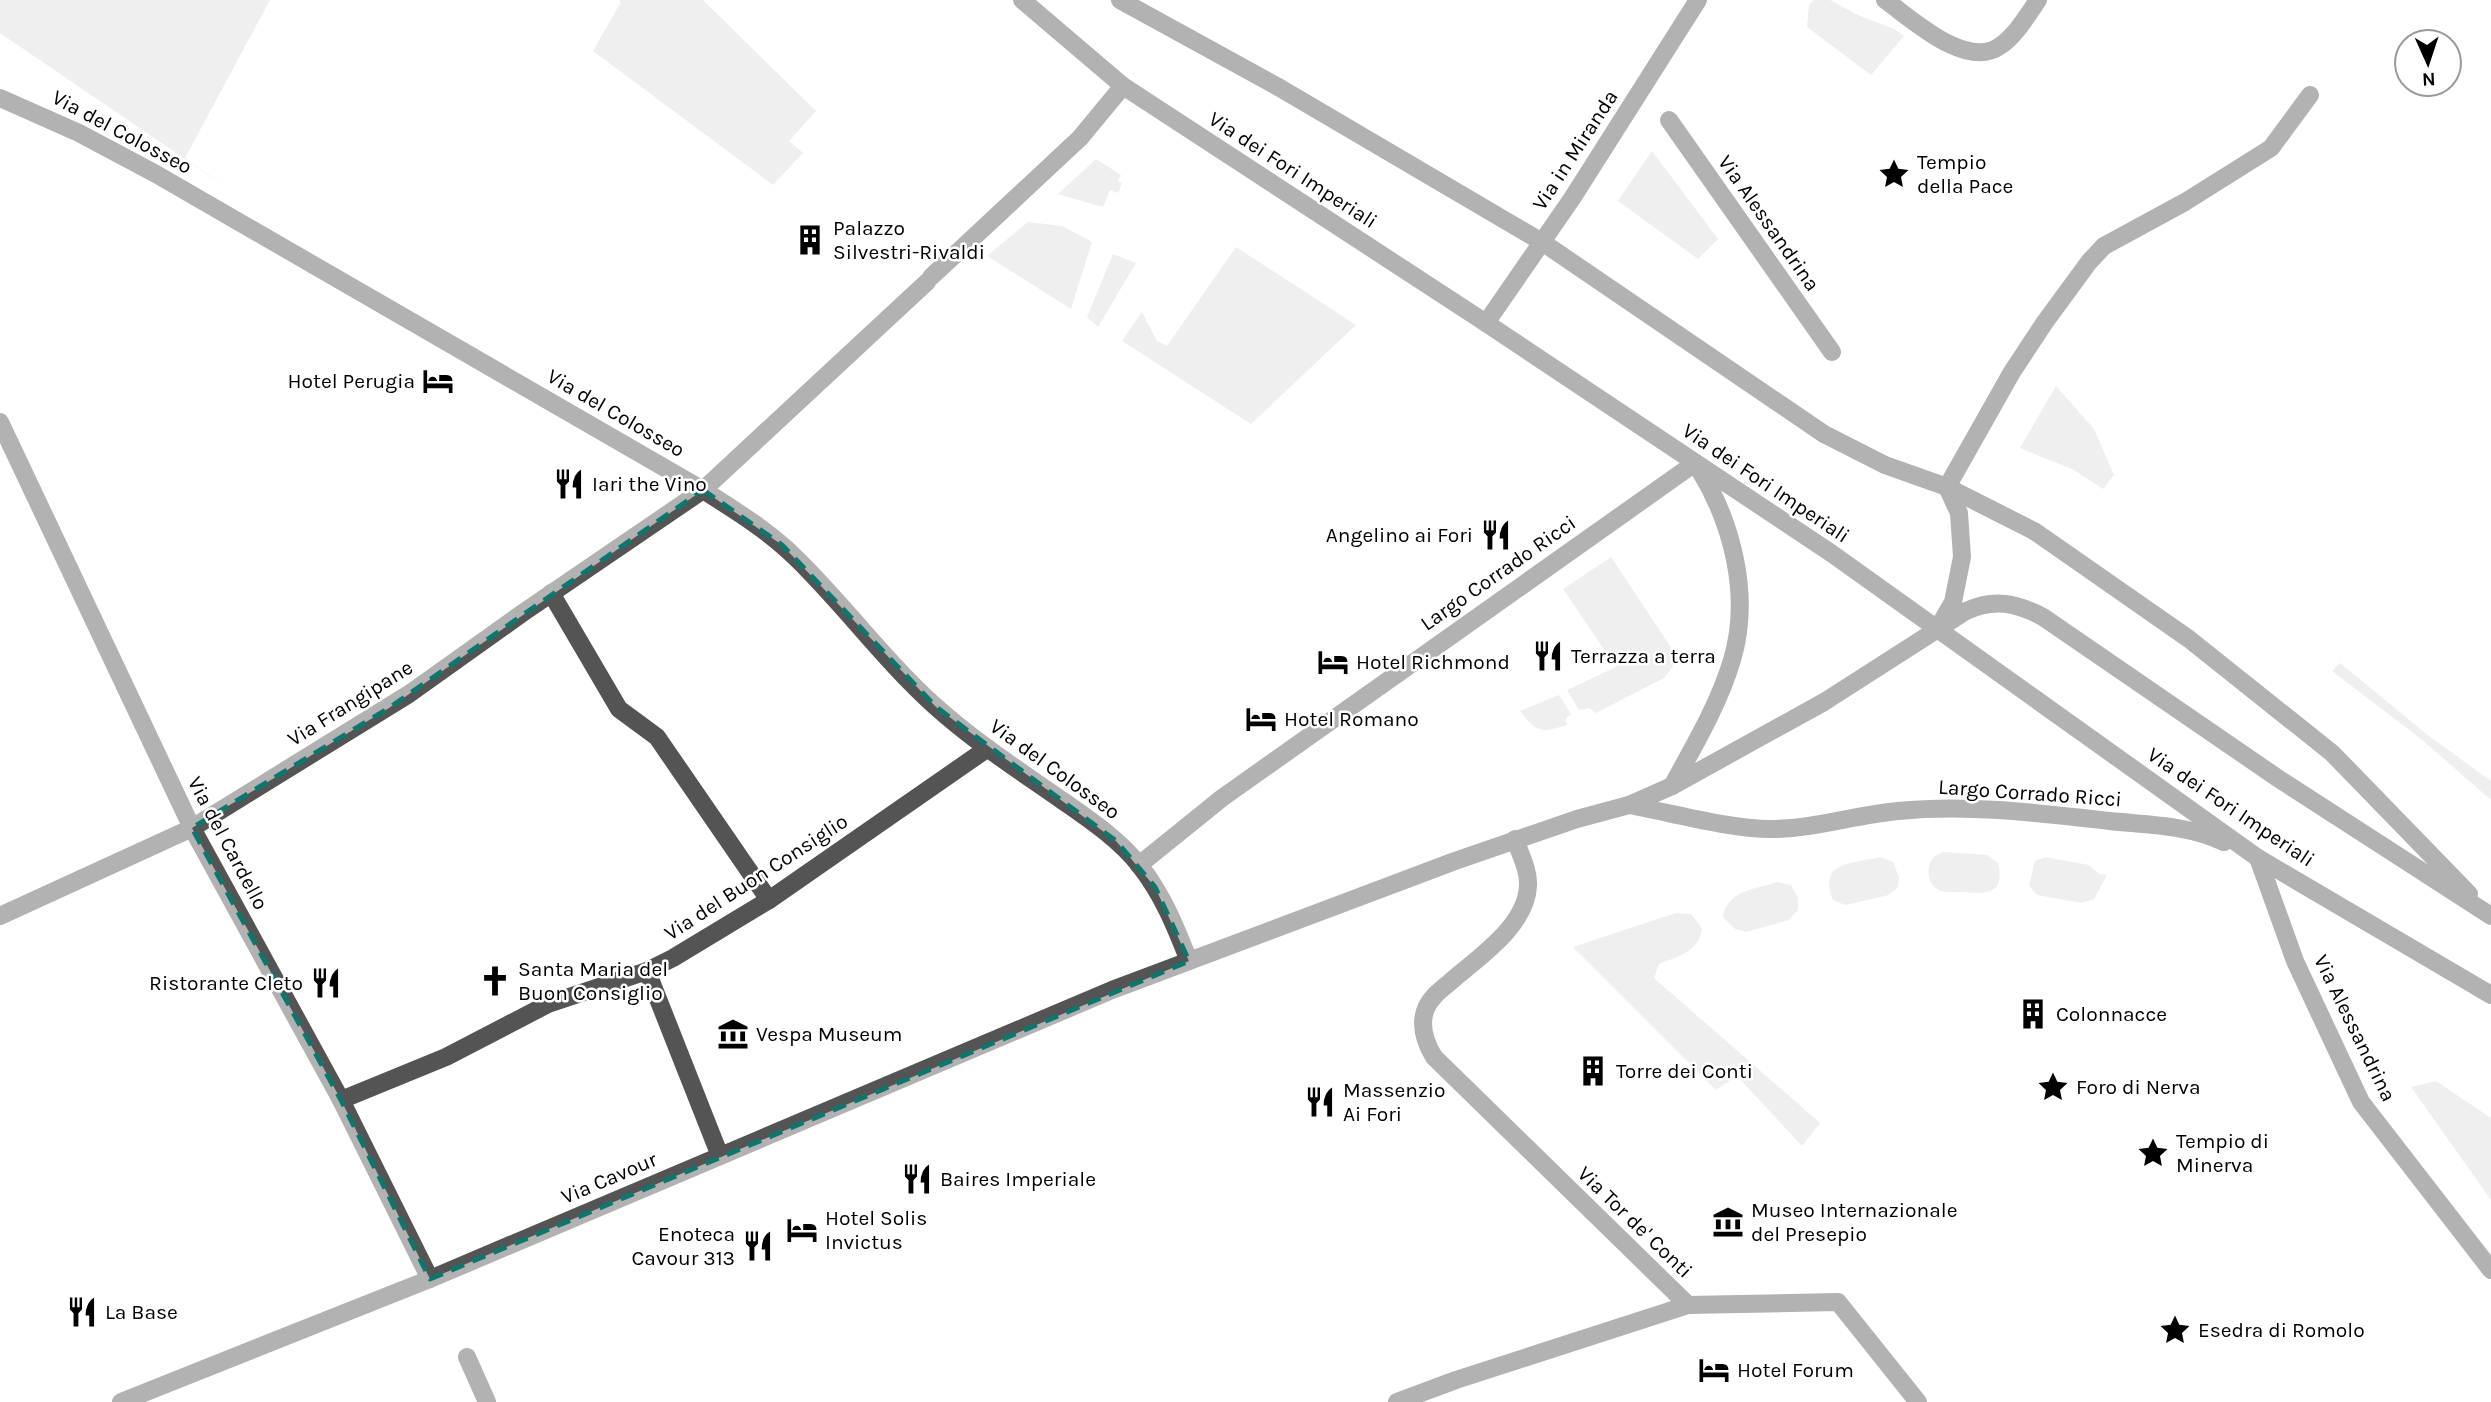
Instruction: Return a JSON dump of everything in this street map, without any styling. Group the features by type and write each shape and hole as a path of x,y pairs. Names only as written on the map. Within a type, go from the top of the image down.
{"street":[{"name":"Via dei Fori Imperiali","path":"1022,0 1123,86 1831,553 2258,858 2491,995"},
{"path":"1121,0 1280,88 1542,242 1824,434 1885,465 1947,487 2034,531 2189,639 2332,753 2491,916"},
{"name":"Via in Miranda","path":"1486,323 1573,197 1698,0"},
{"path":"1885,0 1954,47 1967,52 1999,48 2012,36 2038,0"},
{"name":"Via Frangipane","path":"5,910 192,828 389,708 703,490 1080,138 1123,86"},
{"path":"1947,487 2012,372 2089,262 2104,246 2185,202 2270,148 2310,95"},
{"name":"Via del Colosseo","path":"0,98 79,133 156,174 742,514 782,545 911,683 961,729 1091,820 1139,865"},
{"name":"Via Alessandrina","path":"1669,120 1832,352"},
{"name":"Via del Cardello","path":"0,422 192,828 341,1100 430,1279"},
{"path":"1672,786 1700,734 1733,660 1741,608 1734,558 1722,516 1695,463"},
{"name":"Largo Corrado Ricci","path":"1139,865 1222,798 1695,463"},
{"path":"1938,629 1953,602 1962,557 1959,513 1947,487"},
{"path":"551,593 619,709 657,737 769,900"},
{"name":"Largo Corrado Ricci","path":"1112,990 1515,839 1629,805 1672,786 1824,702 1981,604 1997,602 2029,610 2279,779 2491,916"},
{"name":"Via del Buon Consiglio","path":"341,1100 446,1057 548,1004 647,971 697,944 769,900 988,748"},
{"name":"Largo Corrado Ricci","path":"1629,805 1747,827 1772,829 1897,811 1956,808 2050,814 2188,829 2216,838 2258,858"},
{"name":"Via Tor de' Conti","path":"1515,839 1527,878 1526,895 1520,912 1497,940 1434,997 1424,1013 1424,1035 1440,1065 1688,1305 1838,1302 1918,1402"},
{"name":"Via Alessandrina","path":"2258,858 2295,961 2361,1102 2491,1270"},
{"path":"1139,865 1173,920 1189,961"},
{"path":"647,971 720,1156"},
{"name":"Via Cavour","path":"121,1402 430,1279 1112,990"},
{"path":"1397,1402 1456,1380 1688,1305"},
{"path":"467,1357 487,1402"}],"highlighted area":[{"path":"703,490 782,545 936,707 1116,841 1155,887 1189,961 430,1279 341,1100 192,828 389,708"}],"shaded area":[{"path":"0,0 270,0 185,158 232,191 0,33"},
{"path":"619,0 703,0 816,111 789,141 803,153 773,185 593,51 621,2"},
{"path":"1814,0 1830,0 1904,36 1871,75 1807,27 1809,5"},
{"path":"1652,151 1718,239 1698,259 1618,201"},
{"path":"1096,159 1121,175 1118,181 1122,183 1118,193 1110,190 1103,207 1058,194"},
{"path":"1028,222 1062,226 1092,242 1071,309 987,256"},
{"path":"1236,247 1356,325 1251,424 1122,341 1142,312 1157,341 1167,346"},
{"path":"1113,254 1136,263 1098,327 1087,317"},
{"path":"2056,386 2094,429 2114,475 2103,489 2074,470 2020,448"},
{"path":"1611,557 1670,646 1674,665 1664,678 1596,713 1589,708 1579,710 1567,690 1616,667 1563,589"},
{"path":"2340,663 2429,736 2491,781 2491,800 2421,739 2332,671"},
{"path":"1559,695 1571,714 1566,718 1567,725 1540,729 1531,724 1520,711"},
{"path":"1943,852 1987,855 1998,863 2000,873 1997,886 1993,890 1980,893 1946,892 1937,889 1929,877 1929,867 1933,858"},
{"path":"1880,857 1893,862 1899,877 1898,887 1889,895 1845,905 1833,900 1830,878 1834,871 1849,863"},
{"path":"2045,857 2089,865 2099,874 2107,875 2094,899 2082,903 2037,895 2029,886 2035,861"},
{"path":"1777,882 1791,885 1798,898 1798,910 1789,920 1746,932 1735,929 1723,917 1730,901 1736,896"},
{"path":"1676,913 1691,914 1702,928 1700,936 1687,952 1659,964 1654,978 1820,1123 1802,1146 1737,1076 1716,1090 1573,947"},
{"path":"2436,1081 2491,1118 2491,1200 2411,1087"}],"place":[{"name":"Tempio della Pace","path":"1894,174"},
{"name":"Palazzo Silvestri-Rivaldi","path":"810,240"},
{"name":"Hotel Perugia","path":"438,381"},
{"name":"Iari the Vino","path":"569,484"},
{"name":"Angelino ai Fori","path":"1496,535"},
{"name":"Terrazza a terra","path":"1548,656"},
{"name":"Hotel Richmond","path":"1333,662"},
{"name":"Hotel Romano","path":"1261,719"},
{"name":"Santa Maria del Buon Consiglio","path":"495,981"},
{"name":"Ristorante Cleto","path":"326,983"},
{"name":"Colonnacce","path":"2033,1014"},
{"name":"Vespa Museum","path":"733,1034"},
{"name":"Torre dei Conti","path":"1593,1071"},
{"name":"Foro di Nerva","path":"2053,1087"},
{"name":"Massenzio Ai Fori","path":"1320,1102"},
{"name":"Tempio di Minerva","path":"2153,1153"},
{"name":"Baires Imperiale","path":"917,1179"},
{"name":"Museo Internazionale del Presepio","path":"1728,1222"},
{"name":"Hotel Solis Invictus","path":"802,1230"},
{"name":"Enoteca Cavour 313","path":"758,1246"},
{"name":"La Base","path":"82,1312"},
{"name":"Esedra di Romolo","path":"2175,1330"},
{"name":"Hotel Forum","path":"1714,1370"}]}
